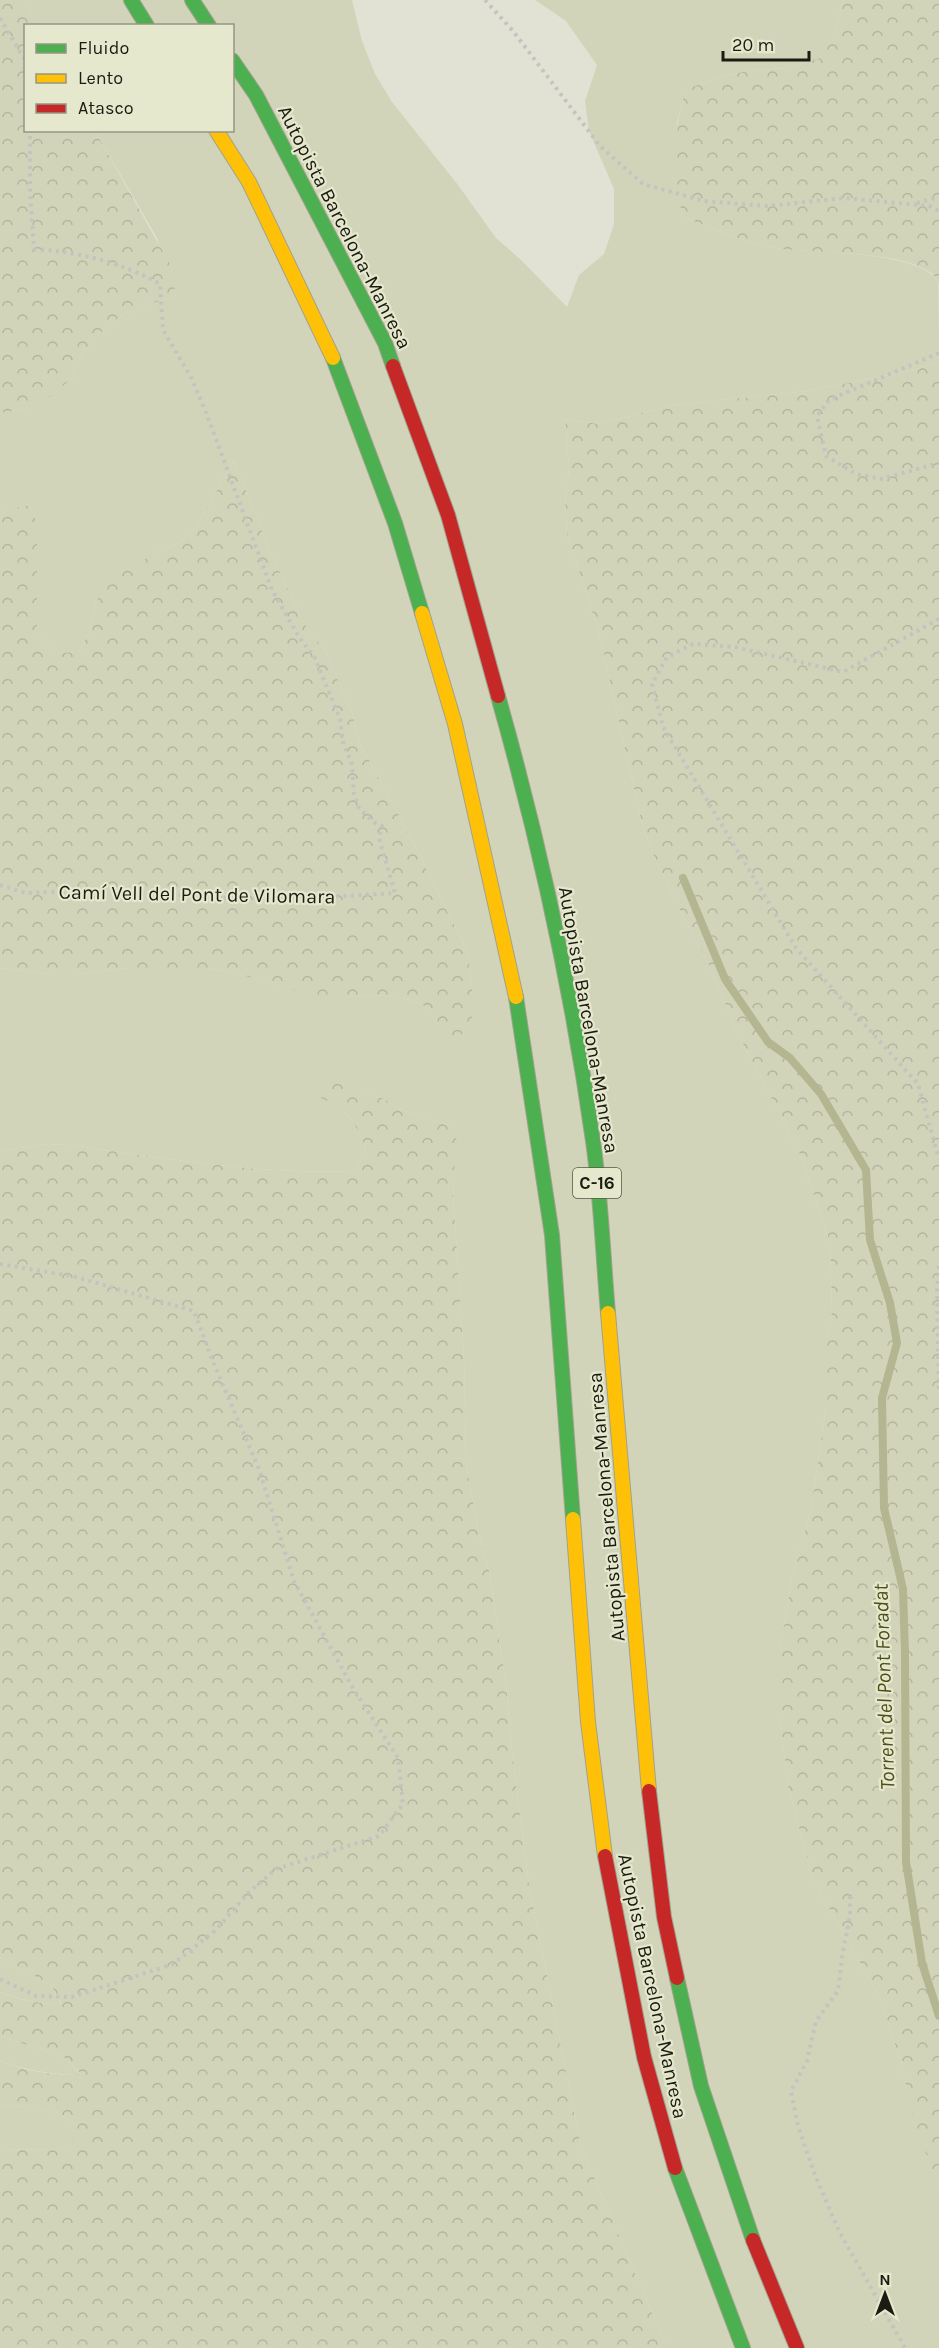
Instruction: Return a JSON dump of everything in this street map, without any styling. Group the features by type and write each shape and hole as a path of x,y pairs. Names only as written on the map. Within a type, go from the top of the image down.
{"highway":[{"path":"131,0 146,24"},
{"path":"192,0 208,24"},
{"name":"Autopista Barcelona-Manresa","path":"234,63 256,95 385,343 448,515 505,719 540,856 569,998 593,1142 645,1753 664,1917 701,2086 750,2234 797,2348"},
{"name":"Autopista Barcelona-Manresa","path":"217,132 249,182 333,356 395,523 455,724 521,1019 552,1235 588,1722 608,1880 644,2057 676,2172 743,2348"}],"path":[{"path":"485,0 513,31 600,146 643,184 704,201 767,206 844,198 929,206 939,210"},
{"path":"0,18 24,59"},
{"name":"Camí Vell del Pont de Vilomara","path":"0,885 26,893 103,890 216,898 395,893 379,838 382,826 373,822 359,808 354,795 352,764 343,742 340,718 315,658 299,637 272,590 192,379 163,330 160,284 144,275 88,256 34,249 30,192 30,132"},
{"path":"913,204 939,197"},
{"path":"939,353 829,400 817,416 826,456 856,474 881,479 939,463"},
{"path":"939,619 843,672 735,647 693,644 667,657 652,684 663,727 796,948 918,1084 939,1159"},
{"path":"0,1264 76,1277 195,1311 211,1357 259,1469 294,1581 351,1685 398,1758 403,1804 379,1836 276,1869 248,1893 216,1930 173,1964 72,1997 36,1996 0,1979"},
{"path":"939,1266 937,1376 939,1391"},
{"path":"850,1896 850,1916 838,1991 816,2021 807,2061 791,2091 798,2126 815,2175 839,2231 905,2348"}],"green space":[{"path":"0,0 25,0 37,24 24,24 24,132 96,132 170,264 176,297 148,304 121,316 98,335 81,355 72,378 51,396 27,409 0,413"},
{"path":"25,0 352,0 362,41 375,74 392,102 458,185 496,238 567,307 579,275 604,254 614,224 614,189 589,131 585,101 597,65 566,21 535,0 843,0 836,30 821,58 788,68 751,70 686,89 677,122 675,186 684,217 741,239 776,248 889,259 912,264 929,272 938,283 939,361 915,370 807,391 675,405 598,424 565,419 569,468 565,502 567,535 598,629 642,824 653,854 682,915 711,969 736,1030 798,1149 830,1243 832,1311 826,1344 826,1407 811,1510 792,1577 780,1650 780,1717 788,1786 813,1880 880,1998 901,2063 917,2129 939,2185 939,2348 667,2348 581,2147 529,1885 506,1684 489,1571 479,1534 466,1464 464,1359 453,1192 456,1127 404,1111 382,1098 336,1084 339,1106 357,1126 366,1149 355,1171 319,1172 248,1168 71,1145 46,1144 0,1151 0,968 51,974 77,974 129,968 207,968 232,972 282,986 342,995 397,996 422,1004 439,1023 472,1024 472,987 468,953 408,832 360,744 352,713 326,652 303,622 274,561 234,460 196,528 177,544 155,553 96,602 90,630 79,652 54,653 37,634 37,530 9,509 0,516 0,413 27,409 72,378 81,355 98,335 121,316 148,304 176,297 157,238 96,132 234,132 234,24 37,24"},
{"path":"843,0 939,0 939,284 931,273 900,260 764,246 684,217 676,190 674,149 686,89 751,70 788,68 820,58 836,30"},
{"path":"939,361 939,2185 916,2129 901,2063 880,1998 813,1880 788,1786 784,1753 780,1717 780,1650 792,1577 811,1510 826,1407 826,1344 832,1311 830,1243 798,1149 736,1030 711,969 682,915 653,854 642,824 598,629 567,535 565,502 569,468 565,419 598,424 675,405 807,391 915,370"},
{"path":"234,460 274,561 303,622 326,652 352,713 360,744 408,832 468,953 472,987 472,1024 449,1046 439,1023 422,1004 397,996 312,995 232,972 207,968 129,968 77,974 51,974 0,968 0,516 9,509 33,505 37,530 37,634 54,653 79,652 90,630 96,602 109,581 155,553 177,544 196,528"},
{"path":"336,1083 382,1098 404,1111 457,1127 453,1192 464,1359 466,1464 479,1534 489,1571 506,1684 529,1885 581,2147 667,2348 0,2348 0,2149 51,2150 71,2146 77,2127 58,2113 28,2107 0,2105 0,2061 40,2072 81,2074 64,2057 0,2036 0,1992 30,2001 61,2003 51,1985 0,1957 0,1151 46,1144 71,1145 248,1168 319,1172 355,1171 366,1149 357,1129 342,1110 315,1095"},
{"path":"0,1957 51,1985 61,2004 30,2001 0,1992"},
{"path":"0,2036 64,2057 81,2075 40,2071 0,2061"},
{"path":"0,2105 28,2107 58,2113 77,2127 72,2146 51,2150 0,2149"}],"waterway":[{"name":"Torrent del Pont Foradat","path":"683,878 725,979 768,1042 790,1058 821,1094 866,1170 870,1240 890,1303 897,1343 882,1398 884,1508 903,1589 906,1862 922,1963 939,2016"}],"traffic: fast":[{"path":"131,0 146,24"},
{"path":"192,0 208,24"},
{"path":"234,63 256,95 385,343 393,366"},
{"path":"333,358 395,523 422,613"},
{"path":"498,696 541,861 565,973 585,1085 596,1162 608,1313"},
{"path":"516,997 552,1235 573,1519"},
{"path":"677,1978 701,2086 753,2240"},
{"path":"675,2168 743,2348"}],"traffic: slow":[{"path":"217,132 249,182 333,358"},
{"path":"422,613 455,724 516,997"},
{"path":"608,1313 649,1791"},
{"path":"573,1519 588,1722 605,1856"}],"traffic: jam":[{"path":"393,366 448,515 498,696"},
{"path":"649,1791 664,1917 677,1978"},
{"path":"605,1856 644,2057 675,2168"},
{"path":"753,2240 797,2348"}]}
